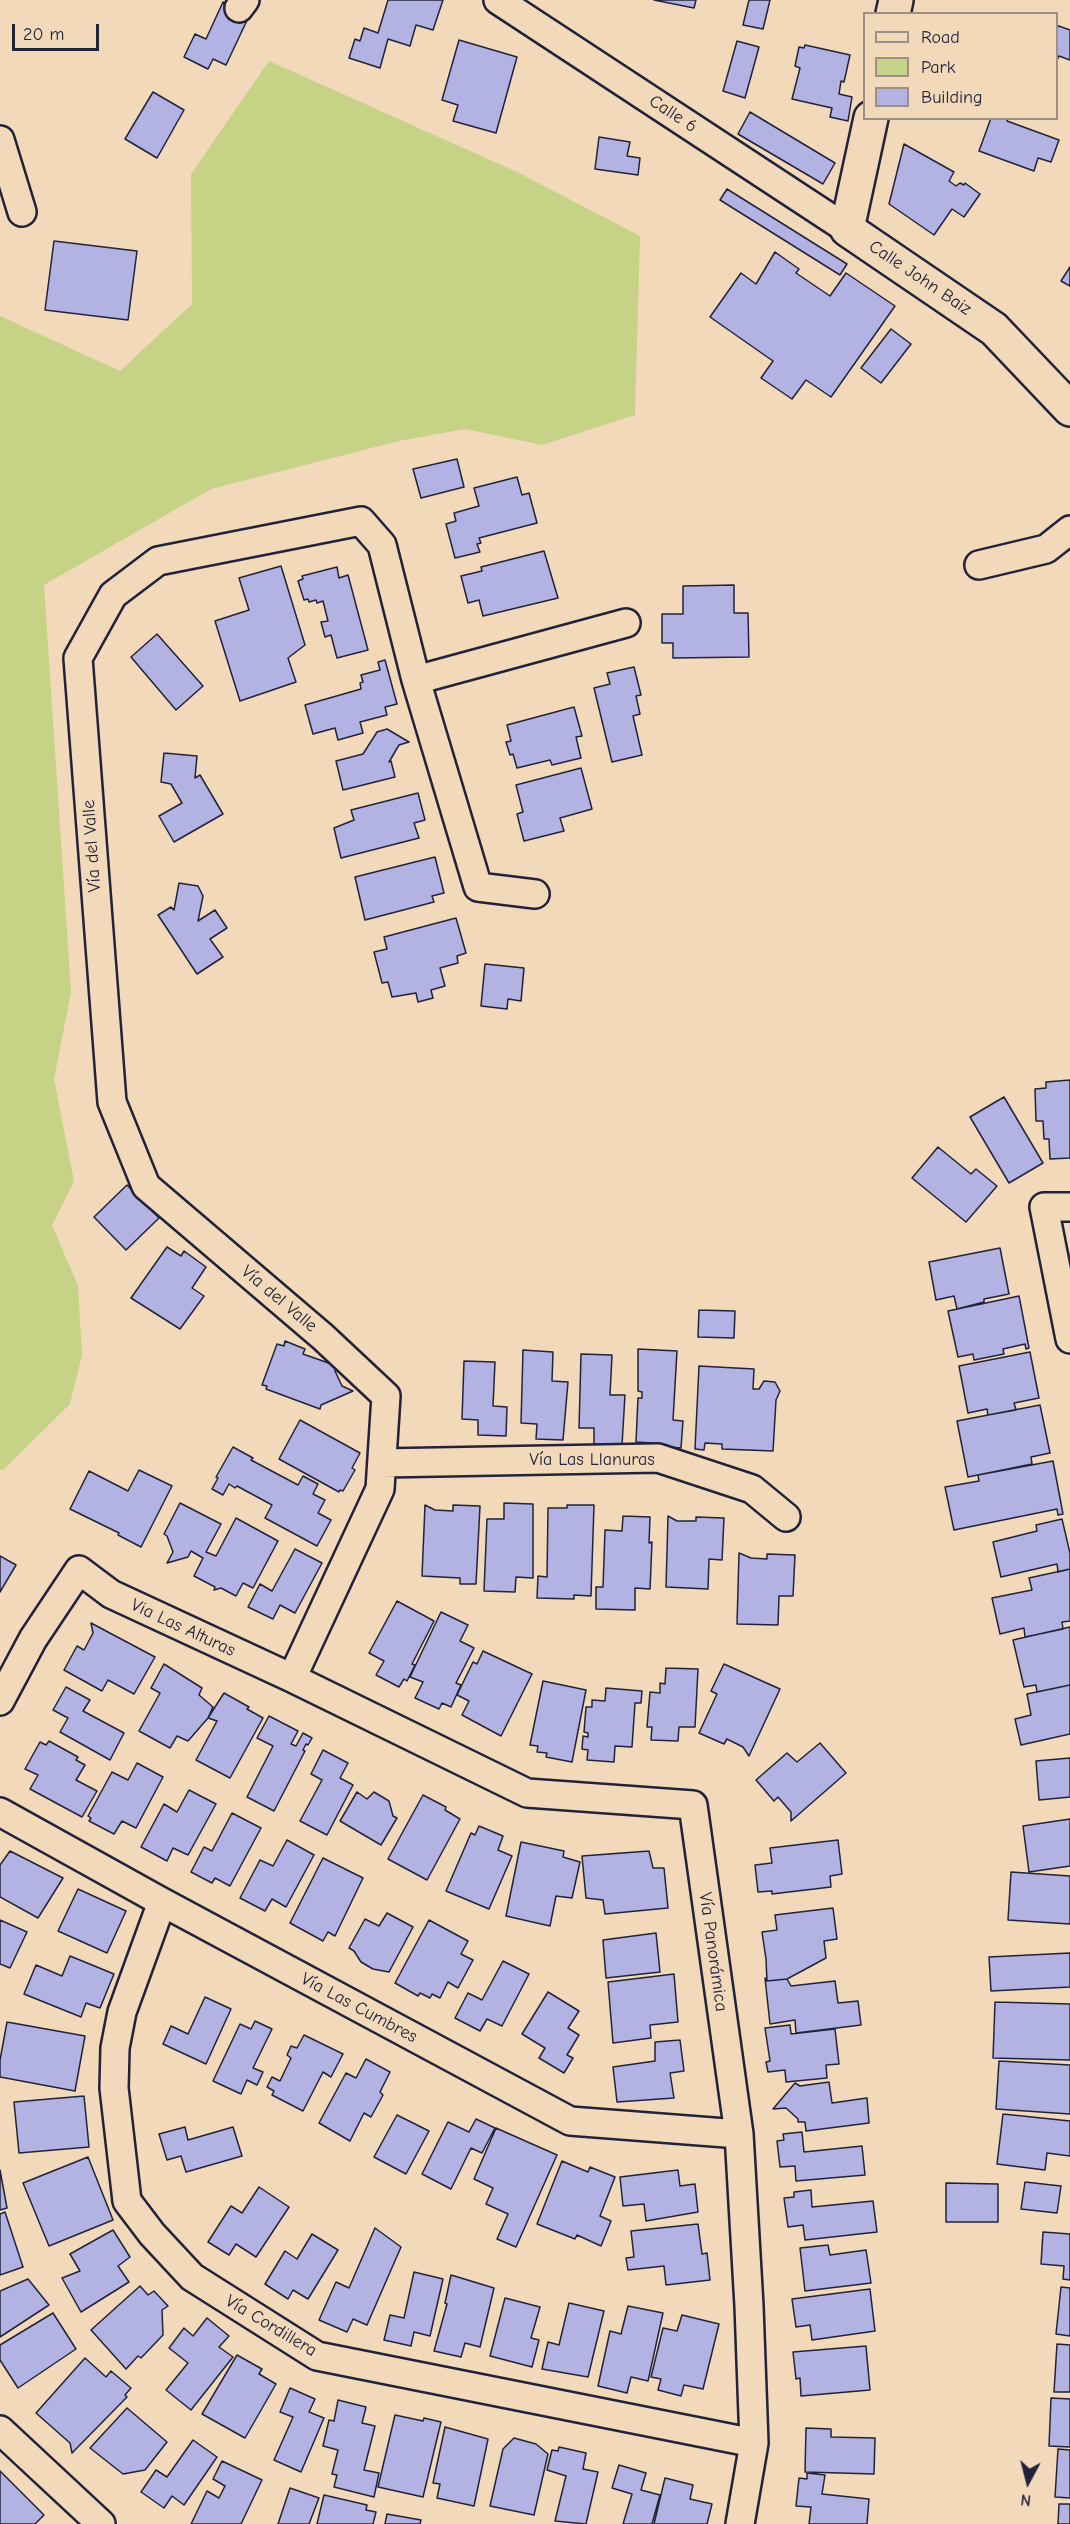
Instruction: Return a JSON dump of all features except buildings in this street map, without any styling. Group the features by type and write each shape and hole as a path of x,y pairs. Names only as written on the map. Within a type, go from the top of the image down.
{"street":[{"name":"Calle 6","path":"498,0 847,229"},
{"path":"847,229 871,120"},
{"path":"0,140 22,212"},
{"name":"Calle John Baiz","path":"847,229 994,329 1070,409"},
{"name":"Vía del Valle","path":"292,1678 381,1489 386,1396 323,1337 146,1186 112,1102 78,658 113,596 158,561 361,521 382,545 416,680 478,887 535,894"},
{"path":"979,565 1046,549 1070,530"},
{"path":"416,680 627,623"},
{"path":"1070,1207 1044,1207 1070,1339"},
{"name":"Vía Las Llanuras","path":"382,1463 658,1458 752,1489 786,1517"},
{"name":"Via Las Alturas","path":"0,1701 33,1639 79,1570 111,1594 292,1678"},
{"name":"Vía Panorámica","path":"292,1678 528,1793 693,1805 739,2134 754,2443 740,2524"},
{"name":"Vía Las Cumbres","path":"0,1812 162,1902 570,2121 739,2134"},
{"name":"Vía Cordillera","path":"162,1902 122,2012 115,2048 114,2088 127,2201 152,2234 192,2277 317,2356 754,2443"},
{"path":"0,2430 91,2521"}],"green space":[{"path":"269,61 517,172 640,236 635,415 542,445 465,429 399,441 211,489 44,585 71,992 54,1079 74,1181 52,1225 78,1286 82,1355 70,1404 4,1469 0,1470 0,316 120,371 192,304 191,174"}]}
